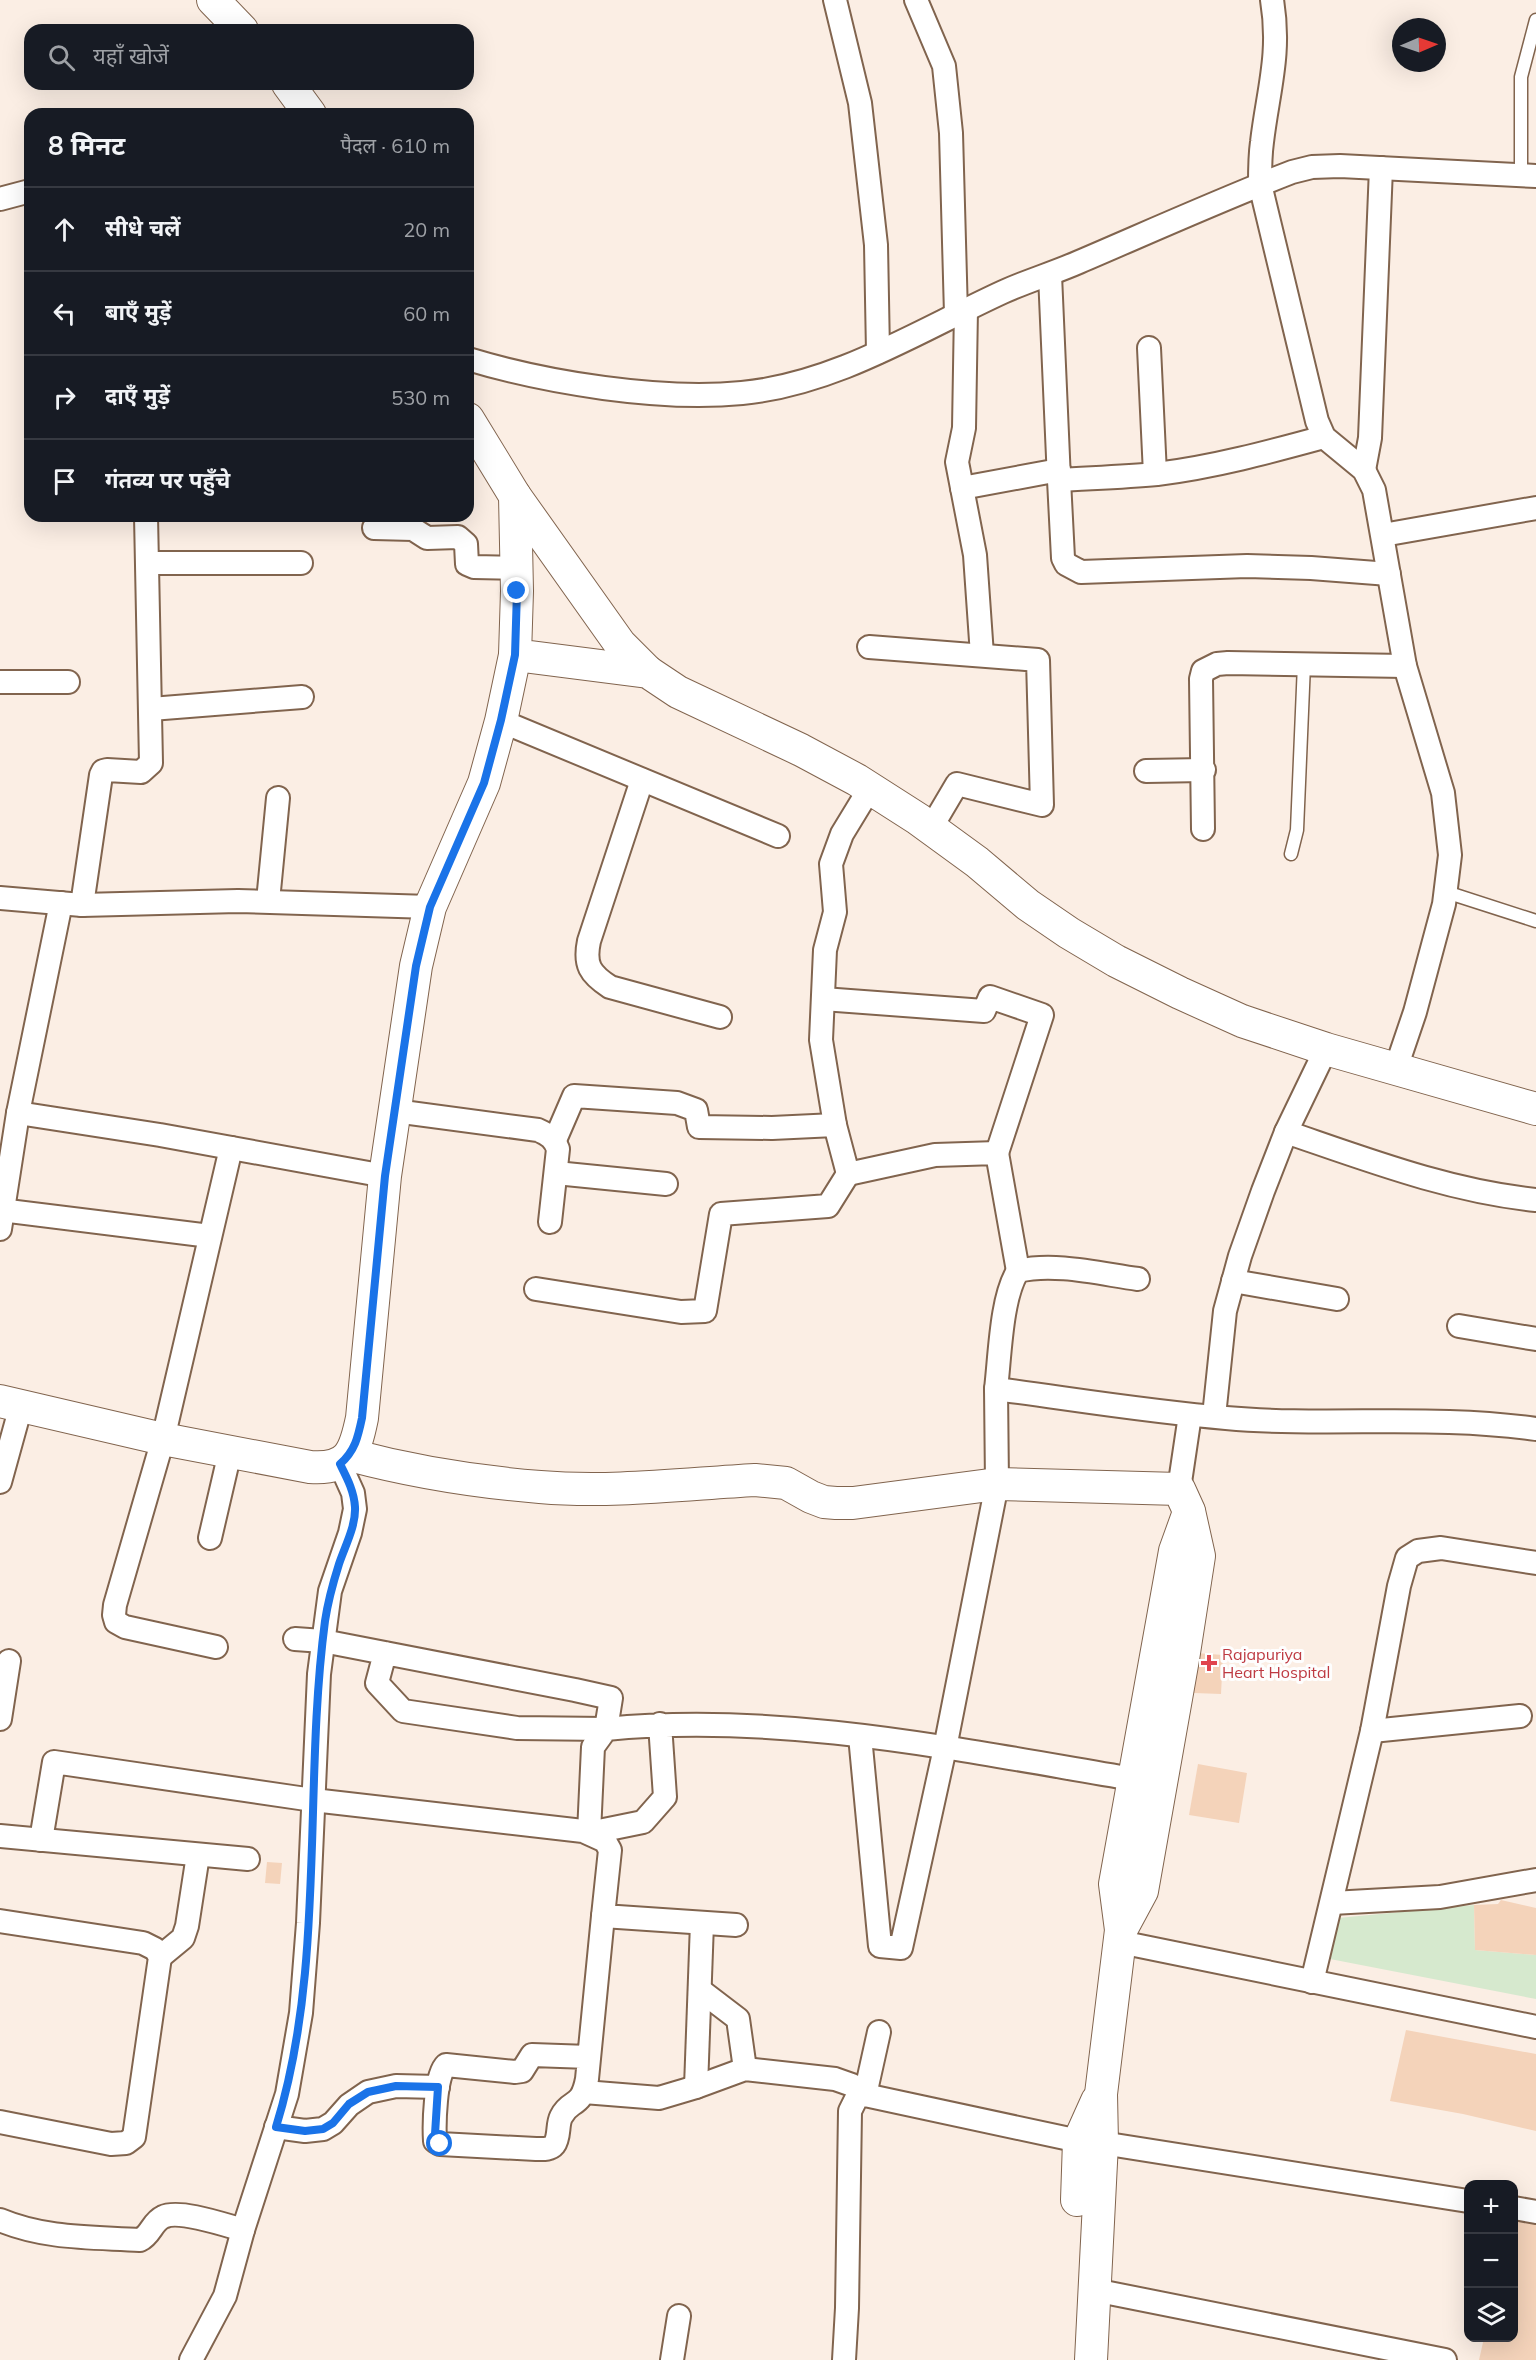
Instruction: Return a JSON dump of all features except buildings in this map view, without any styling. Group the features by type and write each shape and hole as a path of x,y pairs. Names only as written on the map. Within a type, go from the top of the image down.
{"street":[{"path":"213,0 236,24"},
{"path":"835,0 860,103 876,245 878,352"},
{"path":"916,0 944,66 951,133 961,312 963,428 957,462 975,555 982,655"},
{"path":"1272,0 1276,22 1275,69 1261,144 1260,184 1294,318 1313,408 1324,437 1364,470 1374,490 1405,666 1443,793 1450,855 1446,892 1415,1012 1396,1068"},
{"path":"292,90 306,108"},
{"path":"474,361 520,373 573,383 633,390 698,394 742,393 788,385 836,372 1005,291 1050,275 1292,172 1312,167 1528,175"},
{"path":"1364,470 1370,438 1381,168"},
{"path":"0,199 24,193"},
{"path":"1050,275 1059,475 1066,564 1081,572 1247,566 1389,574"},
{"path":"1149,348 1155,474"},
{"path":"474,429 515,496 620,644 648,672 678,692 801,750 870,788 977,862 1028,905 1116,961 1242,1021 1326,1049 1536,1109"},
{"path":"962,488 1059,475 1155,474 1227,462 1324,437"},
{"path":"191,2360 225,2296 243,2230 287,2094 301,2013 319,1674 330,1591 350,1533 355,1509 345,1460 358,1438 362,1418 385,1176 416,966 430,907 484,783 515,655 515,496"},
{"path":"1383,535 1536,508"},
{"path":"146,522 151,763 141,772 107,770 101,775 72,904 18,1113 1,1217 210,1236"},
{"path":"374,528 412,529 427,538 458,537 466,544 466,564 474,567 516,568"},
{"path":"148,563 301,563"},
{"path":"869,647 1038,660 1042,805 957,784 931,828"},
{"path":"515,655 648,672"},
{"path":"1203,829 1201,679 1203,671 1217,664 1228,663 1405,666"},
{"path":"0,682 68,682"},
{"path":"151,709 302,697"},
{"path":"501,720 778,836"},
{"path":"1146,771 1204,770"},
{"path":"642,780 589,941 586,955 590,968 597,978 610,987 720,1017"},
{"path":"848,1174 835,1125 821,1040 825,950 835,912 831,864 842,834 870,788"},
{"path":"268,901 278,798"},
{"path":"0,898 72,904 268,901 430,907"},
{"path":"823,999 984,1011 990,997 1042,1015 997,1153 1018,1270 1011,1281 1007,1298 996,1389 997,1484 945,1748 901,1948 880,1946 860,1736"},
{"path":"1214,1416 1225,1311 1233,1281 1263,1191 1286,1132 1326,1049"},
{"path":"555,1140 574,1096 677,1103 696,1110 699,1127 772,1128 835,1125"},
{"path":"395,1111 538,1130 555,1140 558,1149 550,1222"},
{"path":"18,1113 160,1135 385,1176"},
{"path":"1286,1132 1409,1174 1453,1186 1536,1200"},
{"path":"216,1647 125,1627 116,1622 114,1615 163,1439 231,1149"},
{"path":"536,1289 681,1312 705,1311 721,1214 828,1206 848,1174 935,1155 997,1153"},
{"path":"556,1173 666,1184"},
{"path":"1018,1270 1032,1267 1050,1268 1137,1279"},
{"path":"1233,1281 1337,1299"},
{"path":"1458,1326 1536,1339"},
{"path":"996,1389 1191,1415 1271,1420 1448,1421 1502,1424 1536,1429"},
{"path":"0,1482 10,1404 163,1439 310,1467 326,1468 345,1460 374,1461 486,1481 540,1487 585,1489 754,1480 786,1483 824,1502 853,1503 997,1484 1184,1500"},
{"path":"1069,2360 1090,2142 1101,2094 1121,1936 1115,1884 1184,1500 1191,1415"},
{"path":"210,1538 230,1452"},
{"path":"1121,1936 1142,1891 1199,1556 1184,1500"},
{"path":"1312,1982 1372,1731 1399,1586 1407,1558 1419,1551 1442,1548 1536,1563"},
{"path":"295,1639 323,1641 611,1698 606,1729 593,1747 589,1833"},
{"path":"385,1653 377,1683 403,1711 517,1728 606,1729 660,1724 760,1726 860,1736 945,1748 1133,1779"},
{"path":"0,1719 9,1661"},
{"path":"1372,1731 1520,1716"},
{"path":"40,1840 54,1762 313,1800 589,1833 643,1822 665,1797 660,1724"},
{"path":"589,1833 605,1841 610,1850 589,2057 584,2092 578,2103 562,2115 555,2144 549,2148 440,2144 435,2141 438,2087 441,2069 446,2064 515,2072 522,2071 532,2055 589,2057"},
{"path":"0,1836 248,1859"},
{"path":"160,1957 183,1938 187,1926 198,1855"},
{"path":"1332,1903 1440,1896 1536,1880"},
{"path":"603,1916 736,1925"},
{"path":"0,1921 143,1943 155,1949 160,1957 134,2137 126,2143 111,2144 0,2122"},
{"path":"696,2087 702,1923"},
{"path":"1121,1936 1312,1982 1536,2027"},
{"path":"700,1990 738,2019 745,2068"},
{"path":"865,2095 879,2032"},
{"path":"584,2092 658,2098 696,2087 745,2068 835,2079 852,2085 865,2095 1090,2142 1464,2200"},
{"path":"276,2127 305,2131 323,2129 333,2123 349,2104 368,2092 396,2086 438,2087"},
{"path":"844,2360 849,2120 850,2111 857,2097 865,2095"},
{"path":"1090,2142 1094,2290 1091,2360"},
{"path":"1518,2209 1536,2212"},
{"path":"0,2220 34,2232 52,2235 140,2240 147,2236 158,2220 175,2214 243,2230"},
{"path":"1094,2290 1445,2360"},
{"path":"672,2360 679,2316"}],"lane":[{"path":"1528,175 1521,77 1536,20"},
{"path":"1291,854 1297,830 1304,664"},
{"path":"1446,892 1536,921"}],"green space":[{"path":"1474,1905 1475,1950 1536,1955 1536,1999 1330,1959 1338,1918"}],"place":[{"name":"Rajapuriya Heart Hospital","path":"1209,1663"}],"route":[{"path":"440,2144 435,2141 438,2087 382,2087 368,2092 349,2104 333,2123 323,2129 305,2131 276,2127 287,2094 301,2013 308,1923 319,1674 330,1591 350,1533 355,1509 353,1493 340,1464 350,1455 358,1438 362,1418 385,1176 416,966 430,907 484,783 501,720 515,655 517,591"}]}
